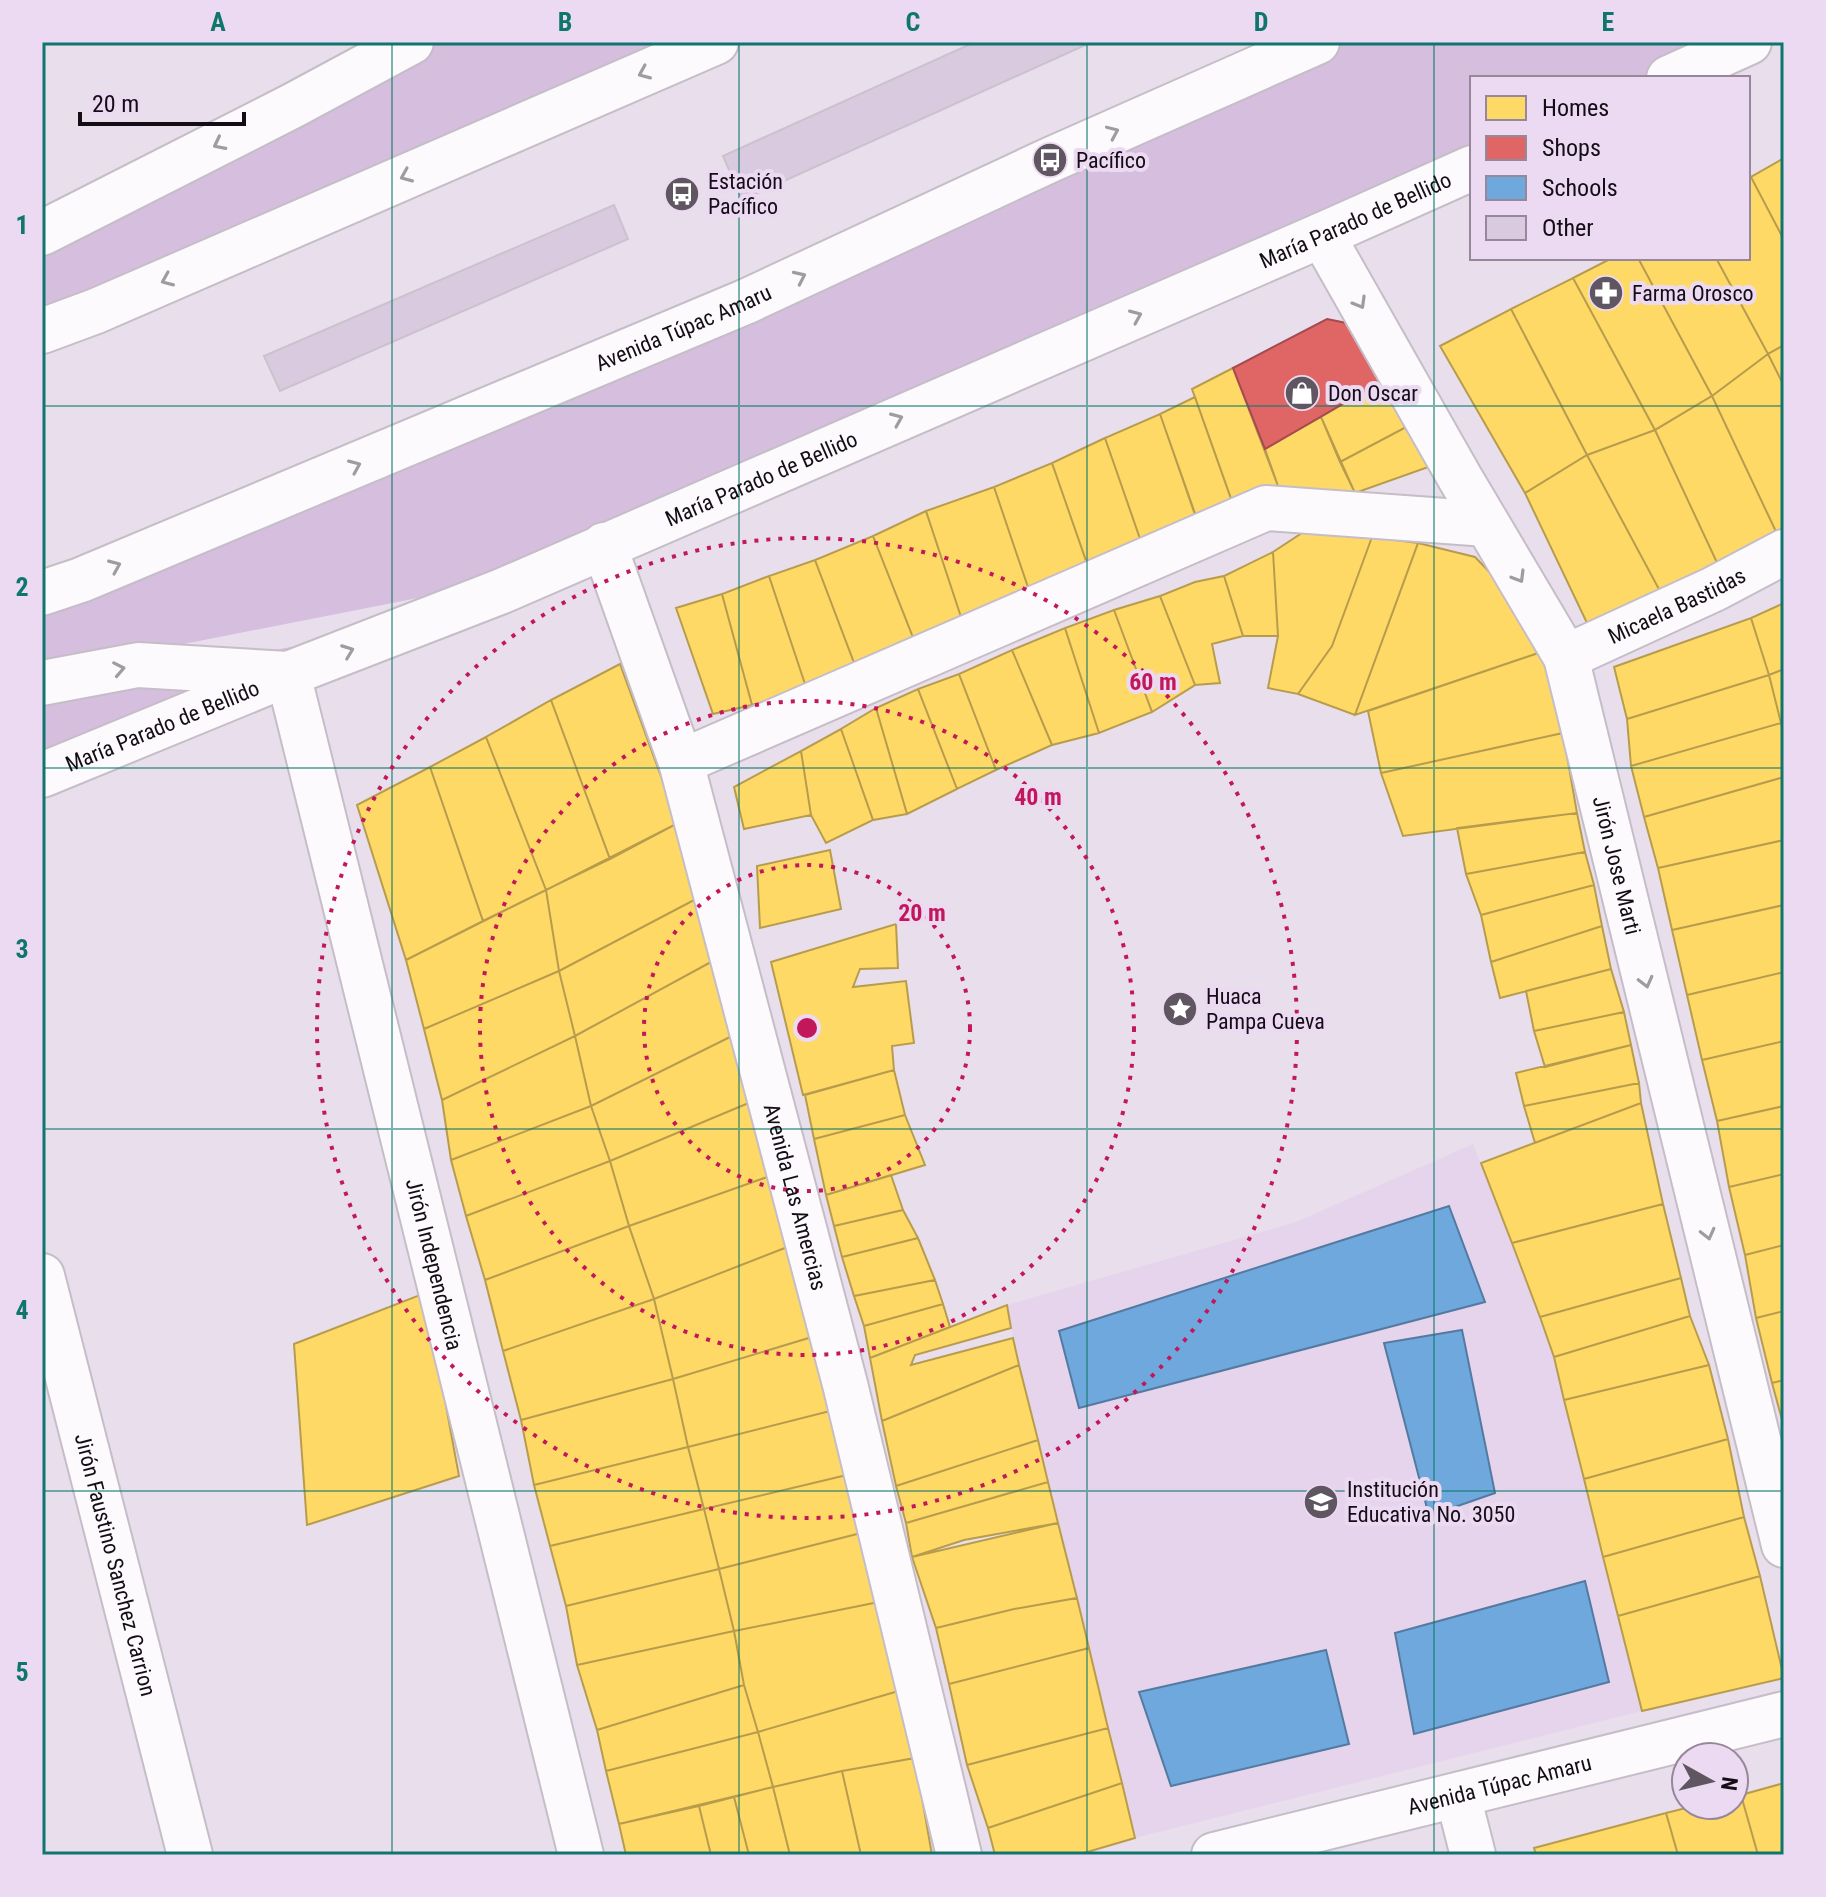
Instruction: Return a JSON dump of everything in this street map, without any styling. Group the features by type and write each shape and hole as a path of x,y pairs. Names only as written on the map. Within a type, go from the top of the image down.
{"street":[{"path":"42,233 411,42"},
{"path":"42,331 96,311 716,42"},
{"name":"Avenida Túpac Amaru","path":"42,593 81,580 745,302 1050,160 1317,42"},
{"path":"1673,76 1749,42"},
{"name":"María Parado de Bellido","path":"42,775 288,674 502,591 1470,169"},
{"name":"Jirón Jose Marti","path":"1322,235 1566,657 1784,1545"},
{"path":"681,762 1266,508 1487,524"},
{"name":"Avenida Las Amercias","path":"604,545 681,762 845,1384 959,1855"},
{"name":"Micaela Bastidas","path":"1566,657 1714,589 1784,552"},
{"path":"42,683 138,665 288,674"},
{"name":"Jirón Independencia","path":"288,674 581,1855"},
{"name":"Jirón Faustino Sanchez Carrion","path":"42,1276 190,1855"},
{"name":"Avenida Túpac Amaru","path":"1215,1855 1784,1714"},
{"path":"1458,1796 1473,1855"}],"shaded area":[{"path":"428,42 689,42 42,320 42,240"},
{"path":"1340,42 1720,42 1646,76 1470,76 1470,155 494,583 42,672 42,603"},
{"path":"375,631 42,765 42,694"},
{"name":"Institución Educativa No. 3050","path":"1473,1144 1551,1346 1642,1711 1135,1838 1007,1305 1296,1222"}],"building: Homes":[{"path":"1784,158 1784,240 1751,177"},
{"path":"1750,178 1784,240 1784,345 1768,354 1717,260 1750,260"},
{"path":"1608,260 1639,260 1712,396 1655,430 1573,278"},
{"path":"1639,260 1717,260 1768,354 1712,396"},
{"path":"1573,278 1655,430 1587,455 1511,309"},
{"path":"1511,309 1587,455 1525,493 1440,346"},
{"path":"1784,345 1784,386 1768,354"},
{"path":"1768,354 1784,386 1784,535 1779,538 1712,396"},
{"path":"1233,368 1278,486 1234,507 1192,389"},
{"path":"1384,380 1410,425 1340,462 1321,417"},
{"path":"1712,396 1779,538 1720,569 1655,430"},
{"path":"1195,397 1234,507 1198,522 1160,414"},
{"path":"1160,414 1200,529 1146,556 1105,438"},
{"path":"1321,417 1355,493 1290,504 1278,486 1265,449"},
{"path":"1410,425 1434,465 1355,493 1340,462"},
{"path":"1655,430 1720,569 1661,593 1587,455"},
{"path":"1105,438 1146,556 1092,578 1052,463"},
{"path":"1587,455 1661,593 1587,623 1525,493"},
{"path":"1052,463 1092,578 1033,602 994,487"},
{"path":"994,487 1033,602 965,629 926,511"},
{"path":"926,511 965,629 916,645 873,536"},
{"path":"1305,531 1372,537 1332,646 1298,694 1268,688 1278,636 1273,552"},
{"path":"873,536 916,645 856,668 815,560"},
{"path":"1372,537 1418,543 1355,715 1298,694 1332,646"},
{"path":"1418,543 1475,557 1525,609 1547,650 1355,715"},
{"path":"1273,552 1278,636 1243,636 1224,576"},
{"path":"815,560 856,668 807,690 769,576"},
{"path":"769,576 807,690 752,705 722,594"},
{"path":"1224,576 1243,636 1212,644 1220,683 1195,685 1160,596 1195,582"},
{"path":"722,594 752,705 713,714 676,608"},
{"path":"1160,596 1195,685 1152,712 1114,610"},
{"path":"1784,603 1784,669 1769,675 1751,618"},
{"path":"1114,610 1152,712 1099,733 1065,628"},
{"path":"1751,618 1769,675 1627,719 1614,667"},
{"path":"1065,628 1099,733 1052,745 1012,650"},
{"path":"1012,650 1052,745 996,770 959,674"},
{"path":"1547,650 1563,733 1381,773 1368,711"},
{"path":"620,664 678,823 610,859 551,700"},
{"path":"1784,669 1784,722 1781,723 1769,675"},
{"path":"959,674 996,770 957,789 918,689"},
{"path":"1769,675 1781,723 1631,766 1627,719"},
{"path":"918,689 957,789 907,814 876,708"},
{"path":"551,700 610,859 546,890 486,737"},
{"path":"876,708 907,814 873,820 841,729"},
{"path":"1781,723 1784,777 1644,817 1631,766"},
{"path":"841,729 873,820 826,843 811,815 801,751"},
{"path":"1563,733 1577,813 1403,836 1381,773"},
{"path":"486,737 546,890 483,921 430,767"},
{"path":"801,751 811,815 744,829 734,787"},
{"path":"430,767 483,921 406,960 357,805"},
{"path":"1784,777 1784,840 1658,868 1644,817"},
{"path":"1577,813 1585,852 1466,874 1457,828"},
{"path":"678,823 696,899 559,971 546,890"},
{"path":"1784,840 1784,905 1672,930 1658,868"},
{"path":"830,850 841,909 760,928 757,866"},
{"path":"1585,852 1594,885 1481,915 1466,874"},
{"path":"1594,885 1602,926 1491,962 1481,915"},
{"path":"546,890 559,971 424,1029 406,960"},
{"path":"696,899 711,962 575,1036 559,971"},
{"path":"1784,905 1784,972 1687,995 1672,930"},
{"path":"896,924 898,968 860,969 853,987 906,981 914,1043 892,1046 894,1070 803,1095 771,962"},
{"path":"1602,926 1611,969 1500,998 1491,962"},
{"path":"711,962 732,1036 591,1106 575,1036"},
{"path":"1611,969 1624,1012 1534,1031 1526,991"},
{"path":"559,971 575,1036 442,1100 424,1029"},
{"path":"1784,972 1784,1041 1702,1060 1687,995"},
{"path":"1624,1012 1631,1045 1545,1067 1534,1031"},
{"path":"575,1036 591,1106 451,1160 442,1100"},
{"path":"732,1036 751,1102 610,1161 591,1106"},
{"path":"1784,1041 1784,1106 1717,1121 1702,1060"},
{"path":"1631,1045 1639,1083 1524,1106 1516,1073"},
{"path":"894,1070 905,1115 814,1139 805,1095"},
{"path":"1639,1083 1641,1103 1535,1143 1524,1106"},
{"path":"751,1102 770,1176 629,1226 610,1161"},
{"path":"1641,1103 1663,1204 1512,1243 1481,1163"},
{"path":"591,1106 610,1161 466,1216 451,1160"},
{"path":"1784,1106 1784,1174 1729,1187 1717,1121"},
{"path":"905,1115 925,1165 826,1195 814,1139"},
{"path":"610,1161 629,1226 485,1280 466,1216"},
{"path":"1784,1174 1784,1245 1745,1255 1729,1187"},
{"path":"891,1175 903,1210 834,1226 826,1195"},
{"path":"770,1176 790,1246 654,1299 629,1226"},
{"path":"1663,1204 1681,1278 1540,1317 1512,1243"},
{"path":"903,1210 918,1238 842,1257 834,1226"},
{"path":"629,1226 654,1299 503,1351 485,1280"},
{"path":"918,1238 935,1280 854,1296 842,1257"},
{"path":"1784,1245 1784,1311 1756,1318 1745,1255"},
{"path":"790,1246 812,1337 673,1379 654,1299"},
{"path":"1681,1278 1690,1316 1554,1357 1540,1317"},
{"path":"935,1280 943,1304 864,1326 854,1296"},
{"path":"425,1293 459,1476 307,1525 294,1344"},
{"path":"654,1299 673,1379 521,1420 503,1351"},
{"path":"943,1304 950,1327 870,1358 864,1326"},
{"path":"1007,1305 1011,1328 915,1355 911,1365 1013,1338 1019,1365 882,1421 870,1358"},
{"path":"1784,1311 1784,1380 1772,1383 1756,1318"},
{"path":"1690,1316 1709,1365 1564,1400 1554,1357"},
{"path":"812,1337 834,1410 688,1447 673,1379"},
{"path":"1019,1365 1038,1440 896,1486 882,1421"},
{"path":"1709,1365 1728,1439 1584,1479 1564,1400"},
{"path":"673,1379 688,1447 534,1485 521,1420"},
{"path":"1784,1380 1784,1427 1772,1383"},
{"path":"834,1410 851,1474 704,1509 688,1447"},
{"path":"1728,1439 1744,1517 1603,1557 1584,1479"},
{"path":"1038,1440 1048,1482 906,1523 896,1486"},
{"path":"688,1447 704,1509 550,1546 534,1485"},
{"path":"851,1474 865,1532 719,1569 704,1509"},
{"path":"1048,1482 1058,1523 964,1540 912,1557 906,1523"},
{"path":"704,1509 719,1569 566,1606 550,1546"},
{"path":"1744,1517 1760,1576 1618,1616 1603,1557"},
{"path":"1058,1523 1077,1598 936,1628 912,1557"},
{"path":"865,1532 879,1602 734,1631 719,1569"},
{"path":"719,1569 734,1631 577,1665 566,1606"},
{"path":"1760,1576 1784,1678 1642,1711 1618,1616"},
{"path":"1077,1598 1089,1648 949,1684 936,1628"},
{"path":"879,1602 902,1690 758,1732 744,1685 734,1631"},
{"path":"734,1631 744,1685 597,1730 577,1665"},
{"path":"1089,1648 1108,1728 967,1765 949,1684"},
{"path":"744,1685 758,1732 606,1771 597,1730"},
{"path":"902,1690 915,1758 773,1787 758,1732"},
{"path":"1108,1728 1122,1783 988,1828 967,1765"},
{"path":"758,1732 773,1787 619,1824 606,1771"},
{"path":"915,1758 932,1855 861,1855 842,1771"},
{"path":"842,1771 861,1855 790,1855 773,1787"},
{"path":"1122,1783 1135,1838 1077,1855 995,1855 988,1828"},
{"path":"1784,1783 1784,1855 1758,1855 1748,1821 1750,1792"},
{"path":"773,1787 790,1855 749,1855 734,1797"},
{"path":"734,1797 749,1855 711,1855 699,1806"},
{"path":"699,1806 711,1855 626,1855 619,1824"},
{"path":"1670,1812 1670,1821 1748,1821 1758,1855 1678,1855 1666,1813"},
{"path":"1666,1813 1678,1855 1536,1855 1534,1848"}],"building: Shops":[{"name":"Don Oscar","path":"1327,319 1351,324 1384,380 1265,449 1233,368"}],"building: Schools":[{"path":"1449,1206 1485,1302 1079,1408 1059,1331"},
{"path":"1462,1330 1495,1493 1429,1516 1384,1343"},
{"path":"1585,1581 1609,1682 1414,1734 1395,1633"},
{"path":"1326,1650 1349,1744 1171,1786 1139,1692"}],"building: Other":[{"path":"975,42 1092,42 742,200 723,156"},
{"path":"614,205 628,239 280,391 264,356"}],"place":[{"name":"Pacífico","path":"1050,160"},
{"name":"Estación Pacífico","path":"682,194"},
{"name":"Farma Orosco","path":"1606,293"},
{"name":"Don Oscar","path":"1302,393"},
{"name":"Huaca Pampa Cueva","path":"1180,1009"},
{"name":"Institución Educativa No. 3050","path":"1321,1502"}]}
